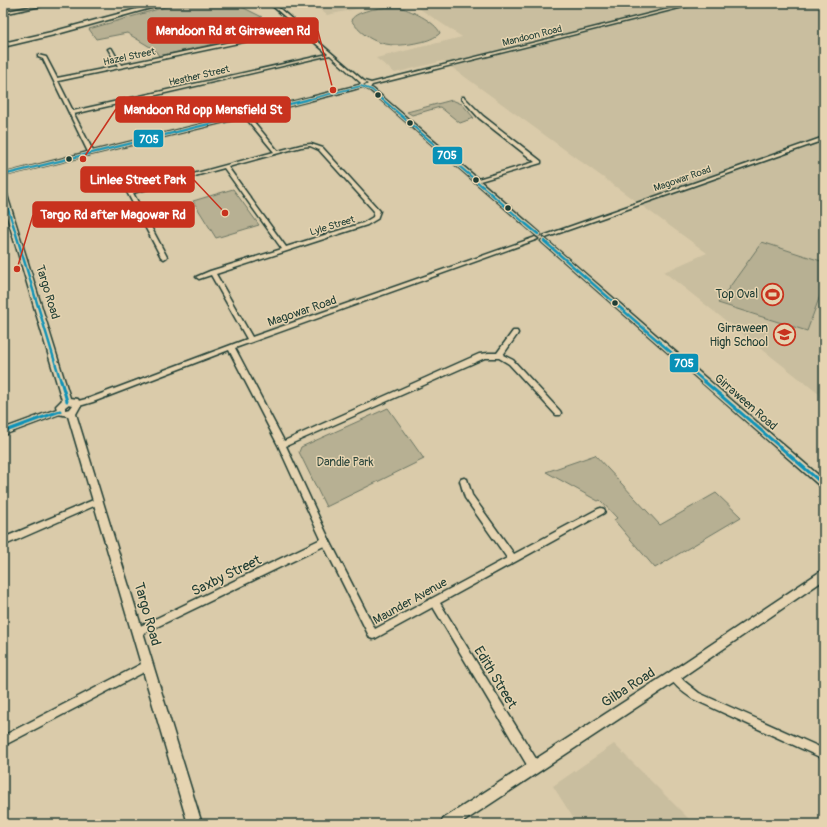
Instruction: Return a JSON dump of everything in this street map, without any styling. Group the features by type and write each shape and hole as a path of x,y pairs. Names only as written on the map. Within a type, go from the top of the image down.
{"highway":[{"path":"3,39 61,26 146,3"},
{"path":"3,45 52,34 166,3"}],"street":[{"path":"3,13 53,3"},
{"path":"271,3 476,181 536,237 545,239"},
{"name":"Mandoon Road","path":"3,175 697,3"},
{"name":"Hazel Street","path":"55,80 301,29"},
{"path":"110,49 120,66"},
{"name":"Heather Street","path":"71,113 331,54"},
{"path":"39,56 45,58 91,153"},
{"path":"463,98 481,117 538,162 476,181"},
{"path":"245,114 277,152"},
{"name":"Magowar Road","path":"545,239 824,138"},
{"path":"164,257 130,192 301,146 314,146 320,141"},
{"name":"Lyle Street","path":"199,276 284,248 365,224 372,220 377,214 375,207 321,149 314,146"},
{"path":"226,166 284,248"},
{"name":"Targo Road","path":"3,192 109,534 147,666 196,824"},
{"name":"Magowar Road","path":"3,432 536,237"},
{"name":"Girraween Road","path":"545,239 824,484"},
{"path":"212,272 251,340"},
{"path":"499,355 515,333"},
{"name":"Maunder Avenue","path":"232,347 282,445 326,541 373,635 602,512"},
{"path":"282,445 481,356 492,354 499,355 511,362 558,413"},
{"path":"464,480 468,496 513,559"},
{"path":"3,542 98,501"},
{"name":"Saxby Street","path":"138,632 326,541"},
{"name":"Gilba Road","path":"448,824 534,766 674,676 824,574"},
{"name":"Edith Street","path":"434,601 534,766"},
{"path":"3,741 147,666"},
{"path":"674,676 681,684 696,696 824,754"}],"shaded area":[{"path":"311,3 385,3 327,15"},
{"path":"411,3 824,3 824,398 664,272 707,253 443,61 395,73 376,58 462,37"},
{"path":"614,744 694,824 577,824 553,786"}],"green space":[{"path":"179,3 234,3 262,17 209,33 219,43 159,56 155,50 127,33 96,39 89,29"},
{"path":"398,7 409,10 428,20 440,33 423,42 390,45 373,40 365,35 351,20 360,13 366,11 380,8"},
{"path":"452,100 462,104 474,118 460,123 440,107 412,115 407,112"},
{"path":"233,189 259,225 216,238 193,201"},
{"name":"Top Oval","path":"762,242 824,262 824,285 807,331 718,303"},
{"name":"Dandie Park","path":"388,408 424,459 326,507 299,452 301,447"},
{"path":"595,455 660,525 716,493 741,517 655,568 614,520 617,518 600,500 598,501 546,472"}],"transit line":[{"name":"705","path":"3,175 361,86 372,90 538,234"},
{"name":"705","path":"3,192 67,401"},
{"name":"705","path":"544,241 824,485"},
{"name":"705","path":"3,432 60,411"}],"place":[{"name":"Mandoon Rd at Girraween Rd","path":"333,90"},
{"name":"Mandoon Rd opp Mansfield St","path":"83,159"},
{"name":"Linlee Street Park","path":"225,213"},
{"name":"Targo Rd after Magowar Rd","path":"17,269"},
{"name":"Top Oval","path":"773,294"},
{"name":"Girraween High School","path":"784,335"}]}
